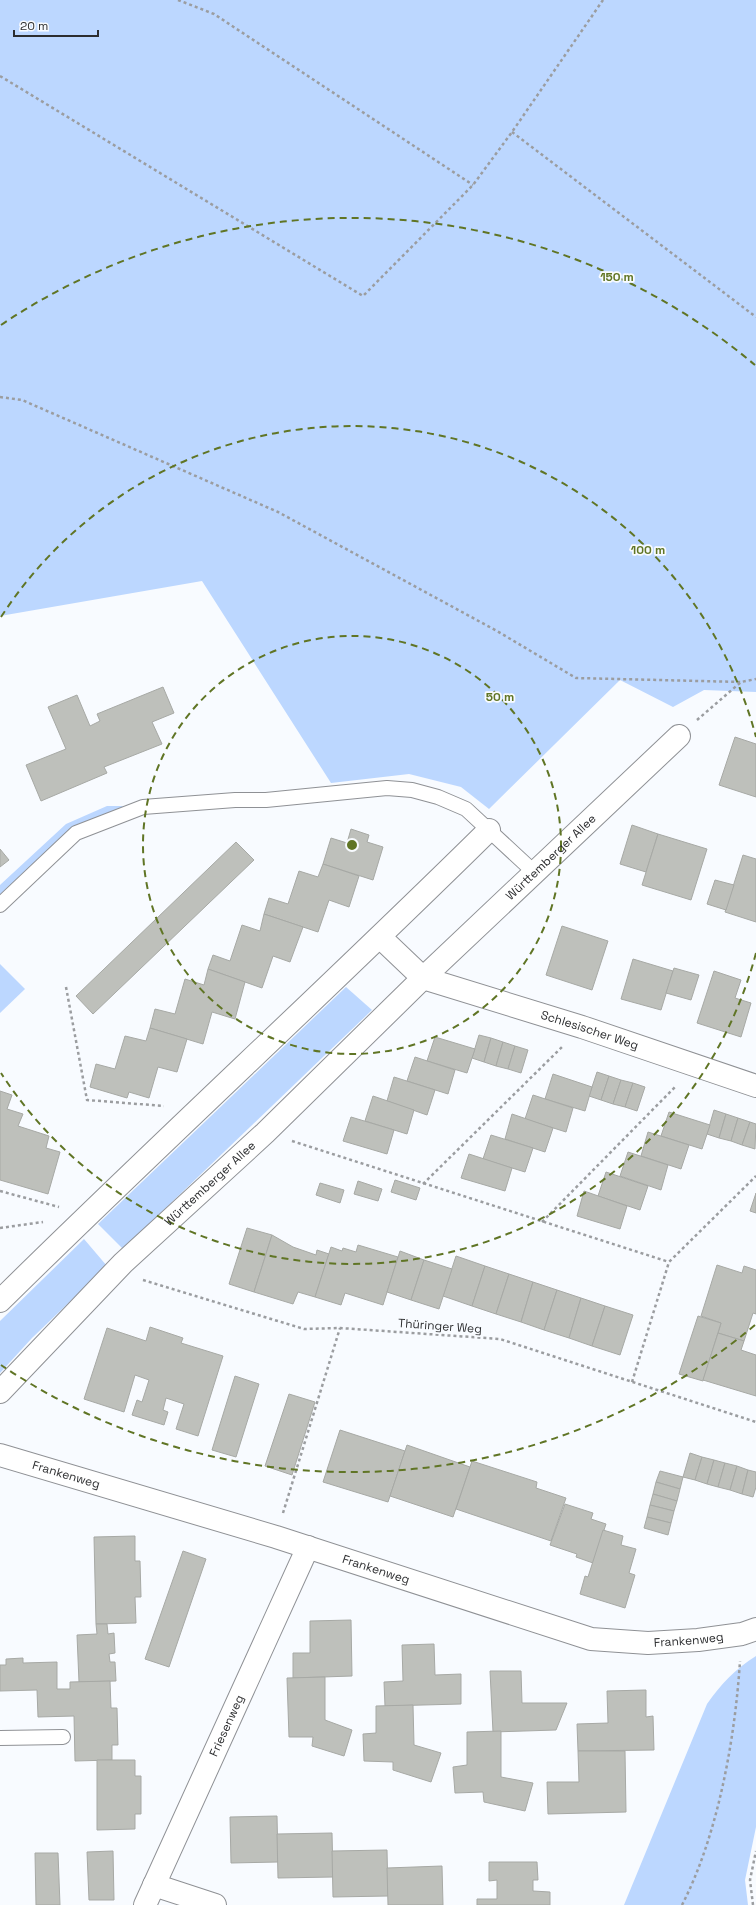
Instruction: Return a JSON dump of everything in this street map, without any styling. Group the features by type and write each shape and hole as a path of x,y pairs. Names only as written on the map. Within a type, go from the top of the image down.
{"street":[{"name":"Württemberger Allee","path":"0,1392 123,1263 265,1133 423,978 679,736"},
{"path":"0,1302 82,1220 380,937 489,830"},
{"path":"380,937 423,978"},
{"name":"Schlesischer Weg","path":"423,978 582,1027 756,1086"},
{"name":"Frankenweg","path":"0,1455 276,1537 590,1639 648,1643 698,1640 749,1632"},
{"name":"Friesenweg","path":"145,1905 308,1547"},
{"path":"154,1885 215,1905"}],"lane":[{"path":"0,906 76,834 143,807 235,800 266,800 387,788 412,790 438,797 466,810 534,872"},
{"path":"0,1738 63,1737"}],"path":[{"path":"178,0 214,14 473,185"},
{"path":"0,76 363,296 473,185 512,132 603,0"},
{"path":"512,132 756,317"},
{"path":"0,397 22,400 278,512 497,631 576,678 741,682 756,679"},
{"path":"679,736 741,682"},
{"path":"66,987 87,1100 170,1106 186,1122"},
{"path":"423,1184 582,1027"},
{"path":"542,1222 696,1066"},
{"path":"265,1133 668,1262"},
{"path":"632,1382 668,1262 756,1176"},
{"path":"0,1192 59,1207 82,1220"},
{"name":"Thüringer Weg","path":"123,1263 142,1280 296,1327 304,1329 340,1328 500,1339 756,1422"},
{"path":"276,1537 340,1328"},
{"path":"682,1905 695,1879 718,1804 737,1708 749,1632"},
{"path":"753,1905 750,1880 756,1851"}],"shaded area":[{"path":"0,0 756,0 756,692 704,690 673,707 620,680 489,809 461,787 409,774 331,783 202,581 0,616"},
{"path":"107,806 124,806 75,828 0,898 0,885 66,824"},
{"path":"0,964 25,989 0,1013"},
{"path":"346,987 372,1010 123,1249 98,1224"},
{"path":"84,1239 107,1266 32,1338 0,1373 0,1321"},
{"path":"756,1656 756,1827 745,1880 748,1905 624,1905 707,1704 729,1677 741,1666"}],"building":[{"path":"163,687 174,713 152,722 162,744 104,767 107,773 41,801 26,765 66,749 48,707 77,695 90,726 100,721 97,714"},
{"path":"735,737 756,744 756,797 719,785"},
{"path":"632,825 658,834 646,872 620,864"},
{"path":"351,829 369,835 367,842 383,847 373,880 323,864 331,838 347,843"},
{"path":"658,834 707,849 691,900 642,885"},
{"path":"236,842 254,860 93,1014 76,996"},
{"path":"0,849 9,860 0,867"},
{"path":"743,855 756,859 756,922 725,912"},
{"path":"323,864 359,876 349,907 329,900 318,932 264,914 269,898 288,904 299,871 318,877"},
{"path":"715,880 734,885 726,910 707,904"},
{"path":"264,914 303,927 290,962 273,956 262,988 208,969 213,955 230,961 242,925 260,931"},
{"path":"562,926 608,941 592,990 546,975"},
{"path":"633,959 673,971 661,1010 621,999"},
{"path":"674,968 699,975 691,1000 666,993"},
{"path":"208,969 245,982 235,1019 212,1012 203,1044 150,1028 155,1009 175,1014 185,979 204,985"},
{"path":"714,971 741,980 735,998 751,1003 741,1037 697,1023"},
{"path":"150,1028 187,1039 177,1072 158,1067 149,1098 129,1092 127,1098 90,1087 96,1064 115,1069 125,1036 146,1041"},
{"path":"479,1035 491,1038 484,1062 472,1058"},
{"path":"435,1037 475,1049 467,1073 427,1061"},
{"path":"491,1038 503,1042 496,1066 484,1062"},
{"path":"503,1042 515,1046 508,1069 496,1066"},
{"path":"515,1046 528,1050 521,1073 508,1069"},
{"path":"415,1057 455,1070 448,1094 407,1081"},
{"path":"597,1072 609,1076 601,1100 589,1096"},
{"path":"553,1074 592,1087 585,1111 545,1099"},
{"path":"609,1076 621,1080 613,1104 601,1100"},
{"path":"394,1077 435,1090 427,1115 387,1101"},
{"path":"621,1080 633,1083 625,1107 613,1104"},
{"path":"633,1083 645,1087 637,1111 625,1107"},
{"path":"0,1091 12,1095 7,1109 23,1114 18,1126 49,1136 46,1148 60,1152 48,1194 0,1180"},
{"path":"533,1095 573,1108 566,1132 525,1119"},
{"path":"373,1096 414,1110 407,1134 365,1121"},
{"path":"714,1110 726,1114 719,1138 707,1134"},
{"path":"669,1112 710,1125 702,1149 661,1136"},
{"path":"512,1114 553,1128 545,1152 505,1139"},
{"path":"726,1114 738,1118 731,1141 719,1138"},
{"path":"351,1117 394,1130 387,1154 343,1141"},
{"path":"738,1118 750,1122 742,1145 731,1141"},
{"path":"750,1122 756,1124 755,1149 742,1145"},
{"path":"648,1132 689,1145 681,1169 641,1156"},
{"path":"491,1135 533,1148 525,1172 483,1159"},
{"path":"628,1152 668,1165 661,1190 620,1176"},
{"path":"469,1154 512,1168 505,1191 461,1178"},
{"path":"606,1172 648,1186 640,1210 598,1196"},
{"path":"395,1180 420,1188 416,1200 391,1192"},
{"path":"358,1181 382,1189 378,1201 354,1194"},
{"path":"320,1183 344,1190 340,1203 316,1195"},
{"path":"584,1191 627,1206 620,1229 577,1216"},
{"path":"756,1193 756,1213 750,1211"},
{"path":"247,1228 272,1235 254,1292 229,1284"},
{"path":"272,1235 293,1247 316,1255 317,1250 329,1254 315,1297 298,1292 293,1304 254,1292"},
{"path":"358,1245 398,1257 383,1305 345,1293 341,1305 315,1297 331,1247 342,1251 343,1248 356,1252"},
{"path":"400,1251 424,1260 411,1300 387,1292"},
{"path":"456,1256 485,1266 472,1306 443,1296"},
{"path":"424,1260 452,1269 439,1309 411,1300"},
{"path":"717,1265 742,1273 744,1266 756,1270 756,1314 753,1313 744,1341 718,1333 721,1323 701,1316"},
{"path":"485,1266 509,1274 496,1314 472,1306"},
{"path":"509,1274 533,1282 521,1322 496,1314"},
{"path":"533,1282 557,1290 544,1330 521,1322"},
{"path":"557,1290 581,1298 569,1338 544,1330"},
{"path":"581,1298 605,1306 592,1346 569,1338"},
{"path":"605,1306 633,1315 620,1355 592,1346"},
{"path":"698,1316 721,1323 703,1381 679,1374"},
{"path":"150,1327 183,1338 181,1343 223,1356 198,1436 176,1429 184,1404 166,1398 163,1410 168,1412 164,1425 132,1415 137,1400 142,1402 149,1380 135,1375 124,1412 84,1399 107,1328 146,1341"},
{"path":"718,1333 744,1341 741,1350 756,1355 756,1396 703,1380"},
{"path":"235,1376 259,1384 236,1457 212,1450"},
{"path":"289,1394 315,1402 292,1475 265,1466"},
{"path":"340,1430 405,1451 388,1502 323,1482"},
{"path":"407,1445 470,1467 453,1517 390,1496"},
{"path":"690,1453 702,1457 695,1480 683,1477"},
{"path":"702,1457 714,1460 707,1484 695,1480"},
{"path":"714,1460 725,1463 718,1487 707,1484"},
{"path":"472,1461 537,1482 536,1488 566,1498 551,1541 456,1509"},
{"path":"725,1463 737,1466 730,1490 718,1487"},
{"path":"737,1466 748,1470 742,1494 730,1490"},
{"path":"748,1470 756,1472 756,1487 753,1497 742,1494"},
{"path":"660,1471 683,1477 680,1489 656,1482"},
{"path":"656,1482 680,1489 677,1501 653,1494"},
{"path":"653,1494 677,1501 674,1511 650,1505"},
{"path":"565,1504 593,1513 591,1519 606,1524 593,1563 576,1557 577,1554 550,1545"},
{"path":"650,1505 674,1511 671,1523 647,1517"},
{"path":"647,1517 671,1523 668,1535 644,1528"},
{"path":"603,1530 623,1536 621,1545 636,1549 629,1573 635,1575 625,1608 580,1594 585,1576 588,1577"},
{"path":"135,1536 135,1561 140,1561 141,1597 135,1597 136,1623 96,1624 94,1537"},
{"path":"183,1551 206,1559 169,1667 145,1659"},
{"path":"351,1620 352,1676 293,1678 293,1653 310,1653 310,1621"},
{"path":"96,1624 107,1624 108,1634 114,1633 115,1653 109,1654 110,1662 115,1662 116,1681 79,1682 77,1635 97,1634"},
{"path":"434,1644 435,1675 461,1674 461,1704 385,1706 384,1682 403,1681 402,1645"},
{"path":"23,1658 23,1663 57,1662 57,1689 70,1689 70,1682 110,1681 111,1708 117,1708 118,1745 112,1745 112,1760 75,1761 74,1716 38,1717 37,1690 0,1691 0,1665 6,1665 6,1659"},
{"path":"490,1671 521,1671 522,1703 567,1703 556,1730 493,1732"},
{"path":"325,1677 325,1720 352,1730 344,1756 312,1746 313,1737 289,1737 287,1678"},
{"path":"646,1690 646,1717 653,1716 654,1750 578,1751 577,1724 608,1723 607,1691"},
{"path":"413,1705 414,1745 441,1753 431,1782 393,1770 393,1762 364,1761 363,1734 376,1733 376,1706"},
{"path":"501,1731 501,1777 533,1783 525,1811 484,1802 483,1792 455,1793 453,1767 467,1765 467,1732"},
{"path":"578,1751 625,1751 626,1812 548,1814 547,1782 579,1782"},
{"path":"97,1760 135,1760 135,1776 141,1776 141,1814 135,1814 135,1829 97,1830"},
{"path":"277,1816 278,1862 231,1863 230,1817"},
{"path":"332,1833 333,1877 278,1878 277,1834"},
{"path":"387,1850 388,1896 333,1897 332,1851"},
{"path":"113,1851 114,1900 89,1900 87,1852"},
{"path":"35,1853 58,1853 60,1905 36,1905"},
{"path":"489,1862 537,1862 538,1880 533,1880 533,1891 550,1892 550,1905 477,1905 477,1899 497,1899 497,1880 489,1881"},
{"path":"442,1866 443,1905 388,1905 387,1868"}]}
